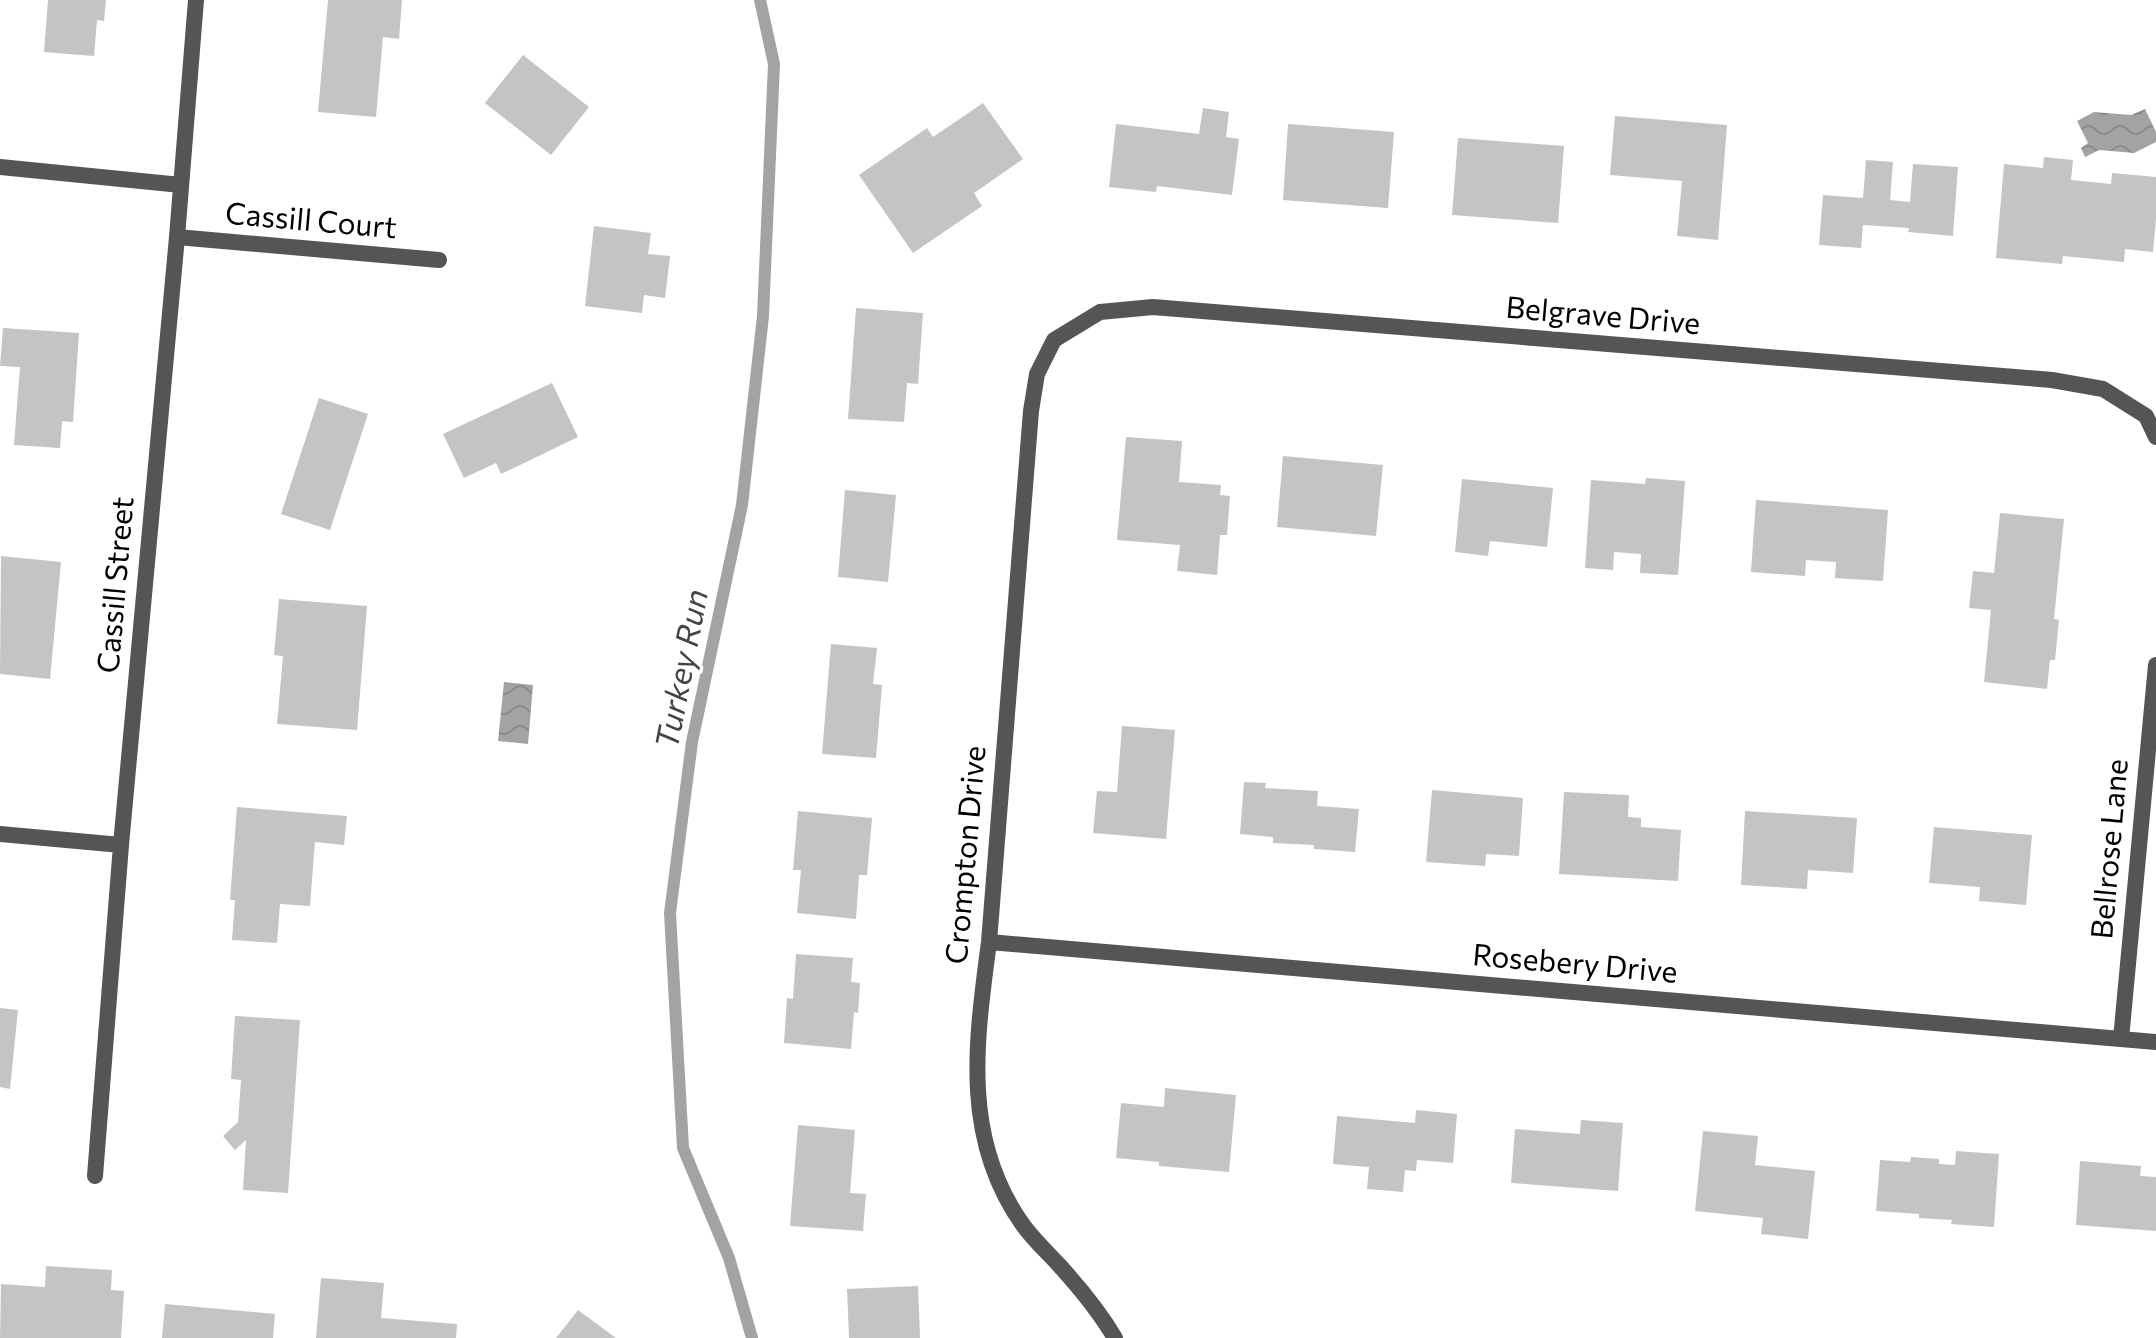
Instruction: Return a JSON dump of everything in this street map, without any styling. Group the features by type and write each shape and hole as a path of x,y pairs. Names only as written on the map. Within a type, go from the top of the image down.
{"street":[{"name":"Cassill Street","path":"95,1176 121,845 196,0"},
{"path":"0,167 181,185"},
{"name":"Cassill Court","path":"177,237 439,260"},
{"name":"Belgrave Drive","path":"1054,340 1100,312 1153,307 2052,380 2103,389 2146,416 2156,437"},
{"name":"Crompton Drive","path":"1054,340 1037,374 1031,411 989,942 978,1029 977,1090 988,1157 1001,1192 1024,1227 1100,1313 1115,1338"},
{"name":"Bellrose Lane","path":"2121,1039 2156,665"},
{"path":"0,834 121,845"},
{"name":"Rosebery Drive","path":"989,942 2156,1042"}],"water":[{"path":"2145,109 2156,132 2156,142 2134,153 2099,150 2085,157 2081,148 2088,143 2077,121 2094,112 2131,115"},
{"path":"504,682 533,685 528,744 498,741"}],"building":[{"path":"48,0 106,0 104,21 97,20 94,56 44,52"},
{"path":"328,0 402,0 399,39 383,37 376,117 318,112"},
{"path":"523,55 589,107 551,155 485,103"},
{"path":"983,103 1023,159 974,193 982,206 913,253 859,175 927,128 933,137"},
{"path":"1203,108 1229,112 1226,137 1239,139 1232,195 1157,186 1156,192 1109,187 1116,124 1199,134"},
{"path":"1615,116 1727,125 1718,240 1677,236 1682,181 1610,175"},
{"path":"1288,124 1394,132 1388,208 1283,200"},
{"path":"1458,138 1564,146 1558,223 1452,215"},
{"path":"2044,157 2073,160 2071,180 2111,184 2112,173 2156,177 2153,252 2125,249 2124,262 2063,256 2062,264 1996,258 2004,164 2043,168"},
{"path":"1866,160 1893,162 1890,200 1910,202 1913,164 1958,167 1953,236 1908,232 1909,228 1863,225 1861,248 1819,245 1823,195 1863,198"},
{"path":"594,226 651,233 648,254 670,256 665,298 644,295 642,313 585,306"},
{"path":"856,308 923,313 918,384 907,383 904,422 848,419"},
{"path":"3,328 79,333 73,422 62,421 60,448 14,445 20,367 0,366"},
{"path":"552,383 578,437 501,474 496,463 464,478 443,434"},
{"path":"319,398 368,414 330,530 281,514"},
{"path":"1126,437 1182,441 1179,482 1221,485 1220,495 1230,496 1227,535 1220,535 1217,575 1177,571 1180,545 1117,540"},
{"path":"1283,456 1383,465 1376,536 1277,527"},
{"path":"1646,478 1685,481 1678,575 1640,573 1641,554 1614,552 1613,570 1585,568 1591,480 1645,484"},
{"path":"1462,479 1553,488 1547,547 1490,541 1488,556 1455,552"},
{"path":"845,490 896,495 888,582 838,577"},
{"path":"1756,500 1888,510 1883,581 1835,578 1836,562 1806,560 1805,576 1751,572"},
{"path":"2000,513 2064,519 2054,619 2059,620 2055,660 2050,660 2047,689 1984,682 1991,610 1969,608 1973,571 1994,573"},
{"path":"1,556 61,562 50,679 0,674"},
{"path":"279,599 367,606 357,730 277,724 283,656 274,655"},
{"path":"831,644 877,648 873,684 882,685 876,758 822,754"},
{"path":"1122,726 1175,730 1166,839 1093,833 1097,791 1117,792"},
{"path":"1244,782 1266,783 1265,788 1318,791 1317,806 1359,809 1355,852 1314,849 1314,845 1273,843 1273,837 1240,834"},
{"path":"1432,790 1523,798 1519,856 1486,854 1485,866 1426,862"},
{"path":"1564,792 1629,795 1628,817 1641,818 1641,827 1681,830 1678,881 1559,874"},
{"path":"237,807 347,816 344,845 315,842 310,906 280,904 277,943 232,940 235,900 230,900"},
{"path":"798,811 872,818 867,875 859,875 856,919 797,913 801,870 793,870"},
{"path":"1745,811 1857,818 1853,873 1808,870 1807,889 1741,885"},
{"path":"1934,827 2032,835 2026,905 1979,901 1980,887 1929,883"},
{"path":"796,954 853,958 851,982 860,983 851,1049 784,1043 787,998 793,999"},
{"path":"0,1008 18,1010 10,1089 0,1087"},
{"path":"235,1016 300,1020 288,1193 243,1190 246,1140 235,1150 223,1136 238,1122 241,1080 231,1079"},
{"path":"1165,1088 1236,1095 1229,1172 1159,1166 1159,1162 1116,1158 1121,1103 1164,1107"},
{"path":"1416,1110 1457,1114 1453,1163 1417,1160 1416,1171 1405,1170 1403,1192 1367,1189 1369,1167 1333,1164 1337,1116 1415,1123"},
{"path":"1581,1120 1623,1123 1618,1191 1511,1183 1515,1129 1580,1134"},
{"path":"798,1125 855,1130 850,1193 866,1194 863,1231 790,1226"},
{"path":"1703,1131 1758,1136 1755,1165 1815,1171 1808,1239 1761,1234 1763,1218 1695,1211"},
{"path":"1956,1151 1999,1154 1994,1227 1951,1224 1952,1220 1919,1218 1919,1214 1876,1211 1880,1160 1910,1162 1911,1157 1939,1159 1939,1164 1955,1165"},
{"path":"2080,1161 2141,1166 2140,1176 2156,1177 2156,1231 2076,1225"},
{"path":"46,1266 112,1270 111,1290 124,1291 121,1338 0,1338 1,1284 45,1287"},
{"path":"321,1278 384,1283 381,1318 457,1324 456,1338 316,1338"},
{"path":"918,1286 920,1338 849,1338 847,1289"},
{"path":"165,1304 275,1314 273,1338 162,1338"},
{"path":"578,1310 616,1338 556,1338"}],"waterway":[{"name":"Turkey Run","path":"752,1338 729,1258 683,1148 670,913 692,742 742,505 763,316 774,64 760,0"}]}
